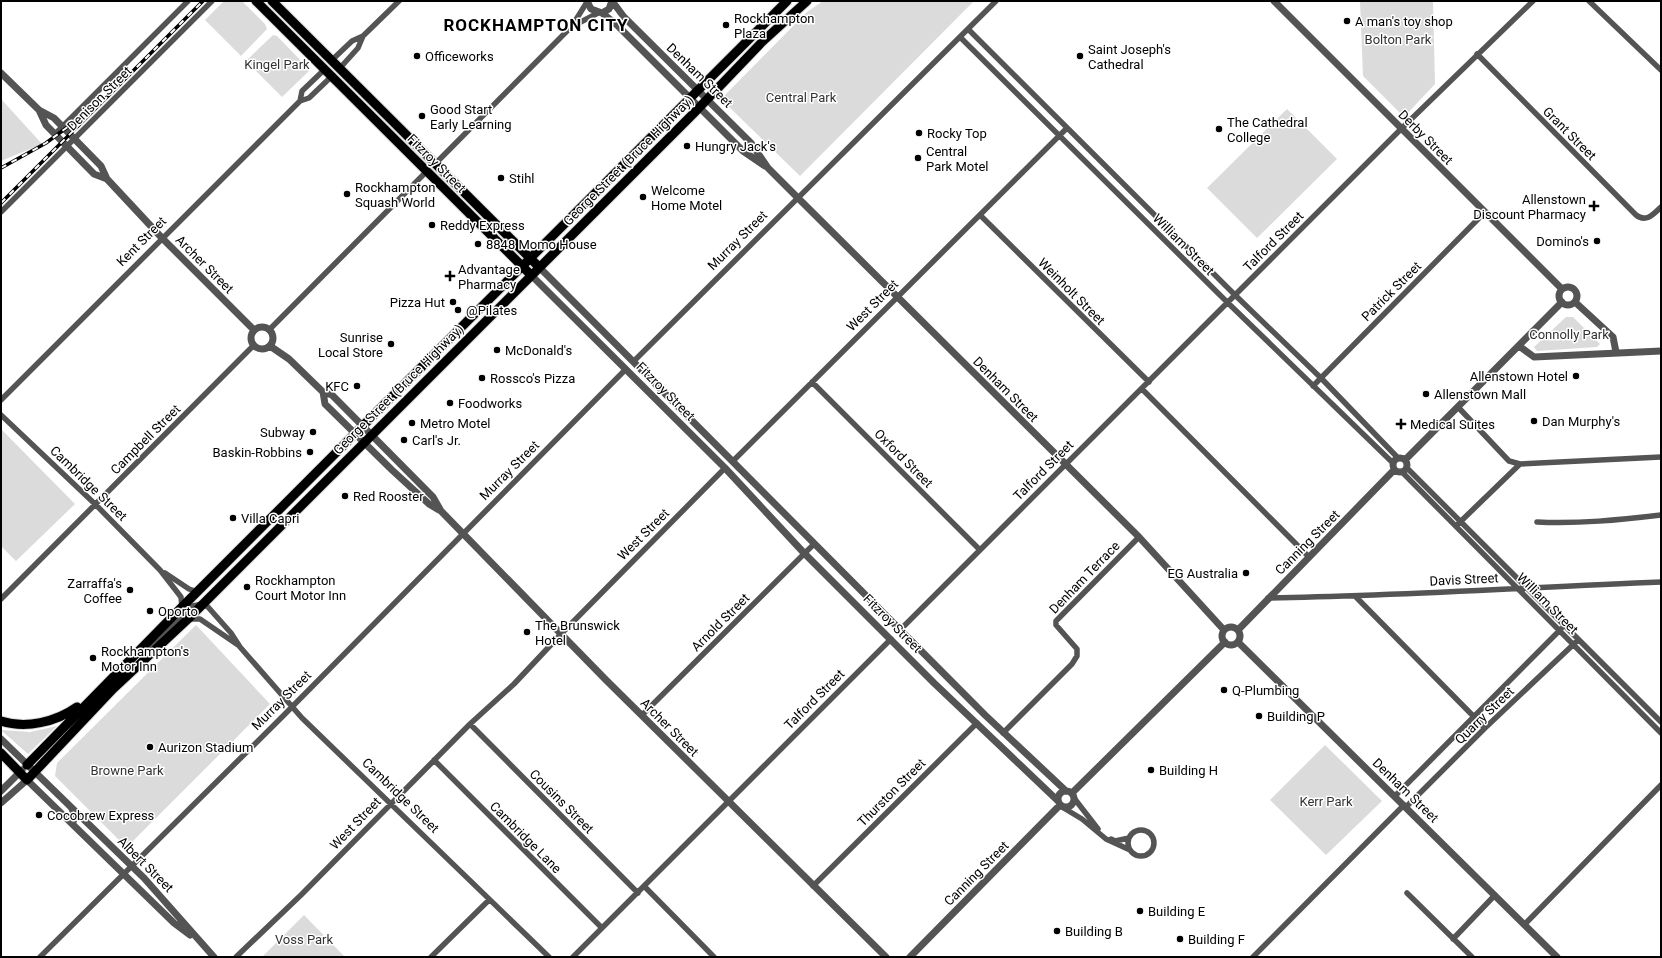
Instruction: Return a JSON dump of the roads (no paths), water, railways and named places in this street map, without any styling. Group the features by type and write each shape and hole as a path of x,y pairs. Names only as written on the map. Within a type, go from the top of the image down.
{"main road":[{"name":"Fitzroy Street","path":"256,1 531,275"},
{"name":"Fitzroy Street","path":"272,1 538,267"},
{"name":"George Street (Bruce Highway)","path":"27,765 106,683 787,1"},
{"name":"George Street (Bruce Highway)","path":"27,780 113,689 188,619 363,441 707,99 762,42 807,1"},
{"name":"Kent Street","path":"325,69 332,60"},
{"name":"Kent Street","path":"332,76 340,68"},
{"path":"427,171 435,164"},
{"path":"1,721 14,725 28,724 67,715 106,683"},
{"name":"Albert Street","path":"1,754 27,780"}],"street":[{"name":"Denison Street","path":"55,134 188,1"},
{"name":"Denison Street","path":"1,212 212,1"},
{"name":"Kent Street","path":"340,68 358,48 363,36 399,1"},
{"path":"572,26 609,9 612,1"},
{"name":"Denham Street","path":"612,1 624,17 751,142 768,168"},
{"name":"Murray Street","path":"40,957 292,707 797,197 961,38 996,1"},
{"name":"Derby Street","path":"1274,1 1562,289"},
{"name":"Talford Street","path":"573,957 1401,129 1532,1"},
{"path":"1590,1 1661,70"},
{"path":"435,164 572,26 587,2"},
{"name":"Denham Street","path":"587,2 591,9 618,25 743,151 768,168 1139,537 1224,630"},
{"name":"William Street","path":"969,30 1235,295 1321,378 1456,527 1661,733"},
{"name":"Kent Street","path":"332,60 352,40 363,36"},
{"name":"William Street","path":"961,38 1228,303 1313,386 1460,522 1661,722"},
{"name":"Grant Street","path":"1477,54 1636,215 1643,218 1652,216 1661,207"},
{"name":"Kent Street","path":"300,100 302,91 325,69"},
{"name":"Archer Street","path":"1,73 39,110 54,118 102,166 107,178 162,238 254,330"},
{"name":"Kent Street","path":"1,400 300,100 309,98 332,76"},
{"name":"Archer Street","path":"39,110 46,125 94,174 107,178"},
{"name":"West Street","path":"236,957 302,895 470,724 514,684 562,633 725,468 1067,128"},
{"path":"269,330 427,171"},
{"name":"Patrick Street","path":"1313,386 1485,212"},
{"name":"Weinholt Street","path":"980,215 1149,382"},
{"name":"Fitzroy Street","path":"538,267 634,361 1003,733 1070,794"},
{"name":"Fitzroy Street","path":"531,275 725,468 804,553 1060,804"},
{"path":"1570,287 1574,290 1577,297 1575,302 1570,305 1562,302 1559,294 1562,289 1570,287"},
{"name":"Canning Street","path":"1238,630 1562,302"},
{"path":"1575,302 1613,337 1616,352"},
{"path":"576,320 584,312"},
{"path":"262,327 269,330 273,336 270,346 264,349 254,345 251,338 254,330 262,327"},
{"name":"Campbell Street","path":"1,599 254,345"},
{"name":"Archer Street","path":"270,346 289,359 323,392 332,396 363,425 433,497 441,511"},
{"path":"1519,346 1534,357 1661,351"},
{"name":"Oxford Street","path":"812,382 980,550"},
{"path":"1142,389 1309,557"},
{"name":"Archer Street","path":"323,392 325,404 429,504 441,511 728,802 886,957"},
{"path":"1458,408 1509,461 1520,464 1661,457"},
{"name":"Cambridge Street","path":"1,415 95,504 160,570 181,597 182,607"},
{"path":"1456,527 1520,464"},
{"path":"1538,522 1610,522 1661,515"},
{"name":"Denham Terrace","path":"996,740 1072,664 1077,656 1076,649 1056,625 1056,621 1139,537"},
{"name":"Arnold Street","path":"642,715 814,544"},
{"name":"Cambridge Street","path":"160,570 189,589 198,592"},
{"name":"Davis Street","path":"1268,598 1355,596 1661,582"},
{"path":"1355,596 1485,728"},
{"path":"132,658 156,641 193,606 202,604"},
{"name":"Cambridge Street","path":"202,604 208,607 231,633 240,647 292,707 549,957"},
{"name":"Cambridge Street","path":"188,619 200,619 240,647"},
{"name":"Quarry Street","path":"1395,796 1565,626"},
{"path":"1230,627 1238,630 1240,635 1238,642 1231,644 1225,642 1223,636 1224,630 1230,627"},
{"name":"Quarry Street","path":"1253,957 1485,728 1579,640"},
{"path":"1070,794 1094,825 1109,838 1115,841 1130,838 1135,832 1144,831 1151,835 1154,844 1151,851 1144,856 1136,855 1130,850 1106,839 1082,819 1060,804 1058,795 1070,794 1225,642"},
{"name":"Denham Street","path":"1238,642 1557,957"},
{"name":"Thurston Street","path":"813,886 985,715"},
{"name":"Cousins Street","path":"470,724 638,893"},
{"name":"Albert Street","path":"1,739 131,866 214,957"},
{"path":"1018,763 1026,754"},
{"name":"Cambridge Lane","path":"434,760 602,928"},
{"path":"1,791 27,765"},
{"path":"1,803 27,780"},
{"name":"Albert Street","path":"27,780 174,923 199,942"},
{"path":"1525,924 1661,785"},
{"path":"1060,804 1067,808 1072,805 1070,794"},
{"name":"Canning Street","path":"910,957 1060,804"},
{"path":"71,808 75,819 72,824"},
{"path":"1130,838 1130,850"},
{"path":"644,886 714,957"},
{"path":"1408,892 1472,957"},
{"path":"1453,938 1495,895"},
{"path":"431,957 489,900"}],"railway":[{"path":"1,203 203,1"},
{"path":"1,168 46,143 77,120"}],"place":[{"name":"A man's toy shop","path":"1347,21"},
{"name":"Rockhampton Plaza","path":"726,25"},
{"name":"Officeworks","path":"417,56"},
{"name":"Saint Joseph's Cathedral","path":"1080,56"},
{"name":"Good Start Early Learning","path":"422,116"},
{"name":"The Cathedral College","path":"1219,129"},
{"name":"Rocky Top","path":"919,133"},
{"name":"Hungry Jack's","path":"687,146"},
{"name":"Central Park Motel","path":"918,158"},
{"name":"Stihl","path":"501,178"},
{"name":"Rockhampton Squash World","path":"347,194"},
{"name":"Welcome Home Motel","path":"643,197"},
{"name":"Allenstown Discount Pharmacy","path":"1594,206"},
{"name":"Reddy Express","path":"432,225"},
{"name":"Domino's","path":"1597,241"},
{"name":"8848 Momo House","path":"478,244"},
{"name":"Advantage Pharmacy","path":"450,276"},
{"name":"Pizza Hut","path":"453,302"},
{"name":"@Pilates","path":"458,310"},
{"name":"Sunrise Local Store","path":"391,344"},
{"name":"McDonald's","path":"497,350"},
{"name":"Allenstown Hotel","path":"1576,376"},
{"name":"Rossco's Pizza","path":"482,378"},
{"name":"KFC","path":"357,386"},
{"name":"Allenstown Mall","path":"1426,394"},
{"name":"Foodworks","path":"450,403"},
{"name":"Dan Murphy's","path":"1534,421"},
{"name":"Metro Motel","path":"412,423"},
{"name":"Medical Suites","path":"1401,424"},
{"name":"Subway","path":"313,432"},
{"name":"Carl's Jr.","path":"404,440"},
{"name":"Baskin-Robbins","path":"310,452"},
{"name":"Red Rooster","path":"345,496"},
{"name":"Villa Capri","path":"233,518"},
{"name":"EG Australia","path":"1246,573"},
{"name":"Rockhampton Court Motor Inn","path":"247,587"},
{"name":"Zarraffa's Coffee","path":"130,590"},
{"name":"Oporto","path":"150,611"},
{"name":"The Brunswick Hotel","path":"527,632"},
{"name":"Rockhampton's Motor Inn","path":"93,658"},
{"name":"Q-Plumbing","path":"1224,690"},
{"name":"Building P","path":"1259,716"},
{"name":"Aurizon Stadium","path":"150,747"},
{"name":"Building H","path":"1151,770"},
{"name":"Cocobrew Express","path":"39,815"},
{"name":"Building E","path":"1140,911"},
{"name":"Building B","path":"1057,931"},
{"name":"Building F","path":"1180,939"}],"district":[{"name":"ROCKHAMPTON CITY","path":"536,25"}],"park label":[{"name":"Bolton Park","path":"1398,39"},
{"name":"Kingel Park","path":"277,64"},
{"name":"Central Park","path":"801,97"},
{"name":"Connolly Park","path":"1569,334"},
{"name":"Browne Park","path":"127,770"},
{"name":"Kerr Park","path":"1326,801"},
{"name":"Voss Park","path":"304,939"}]}
